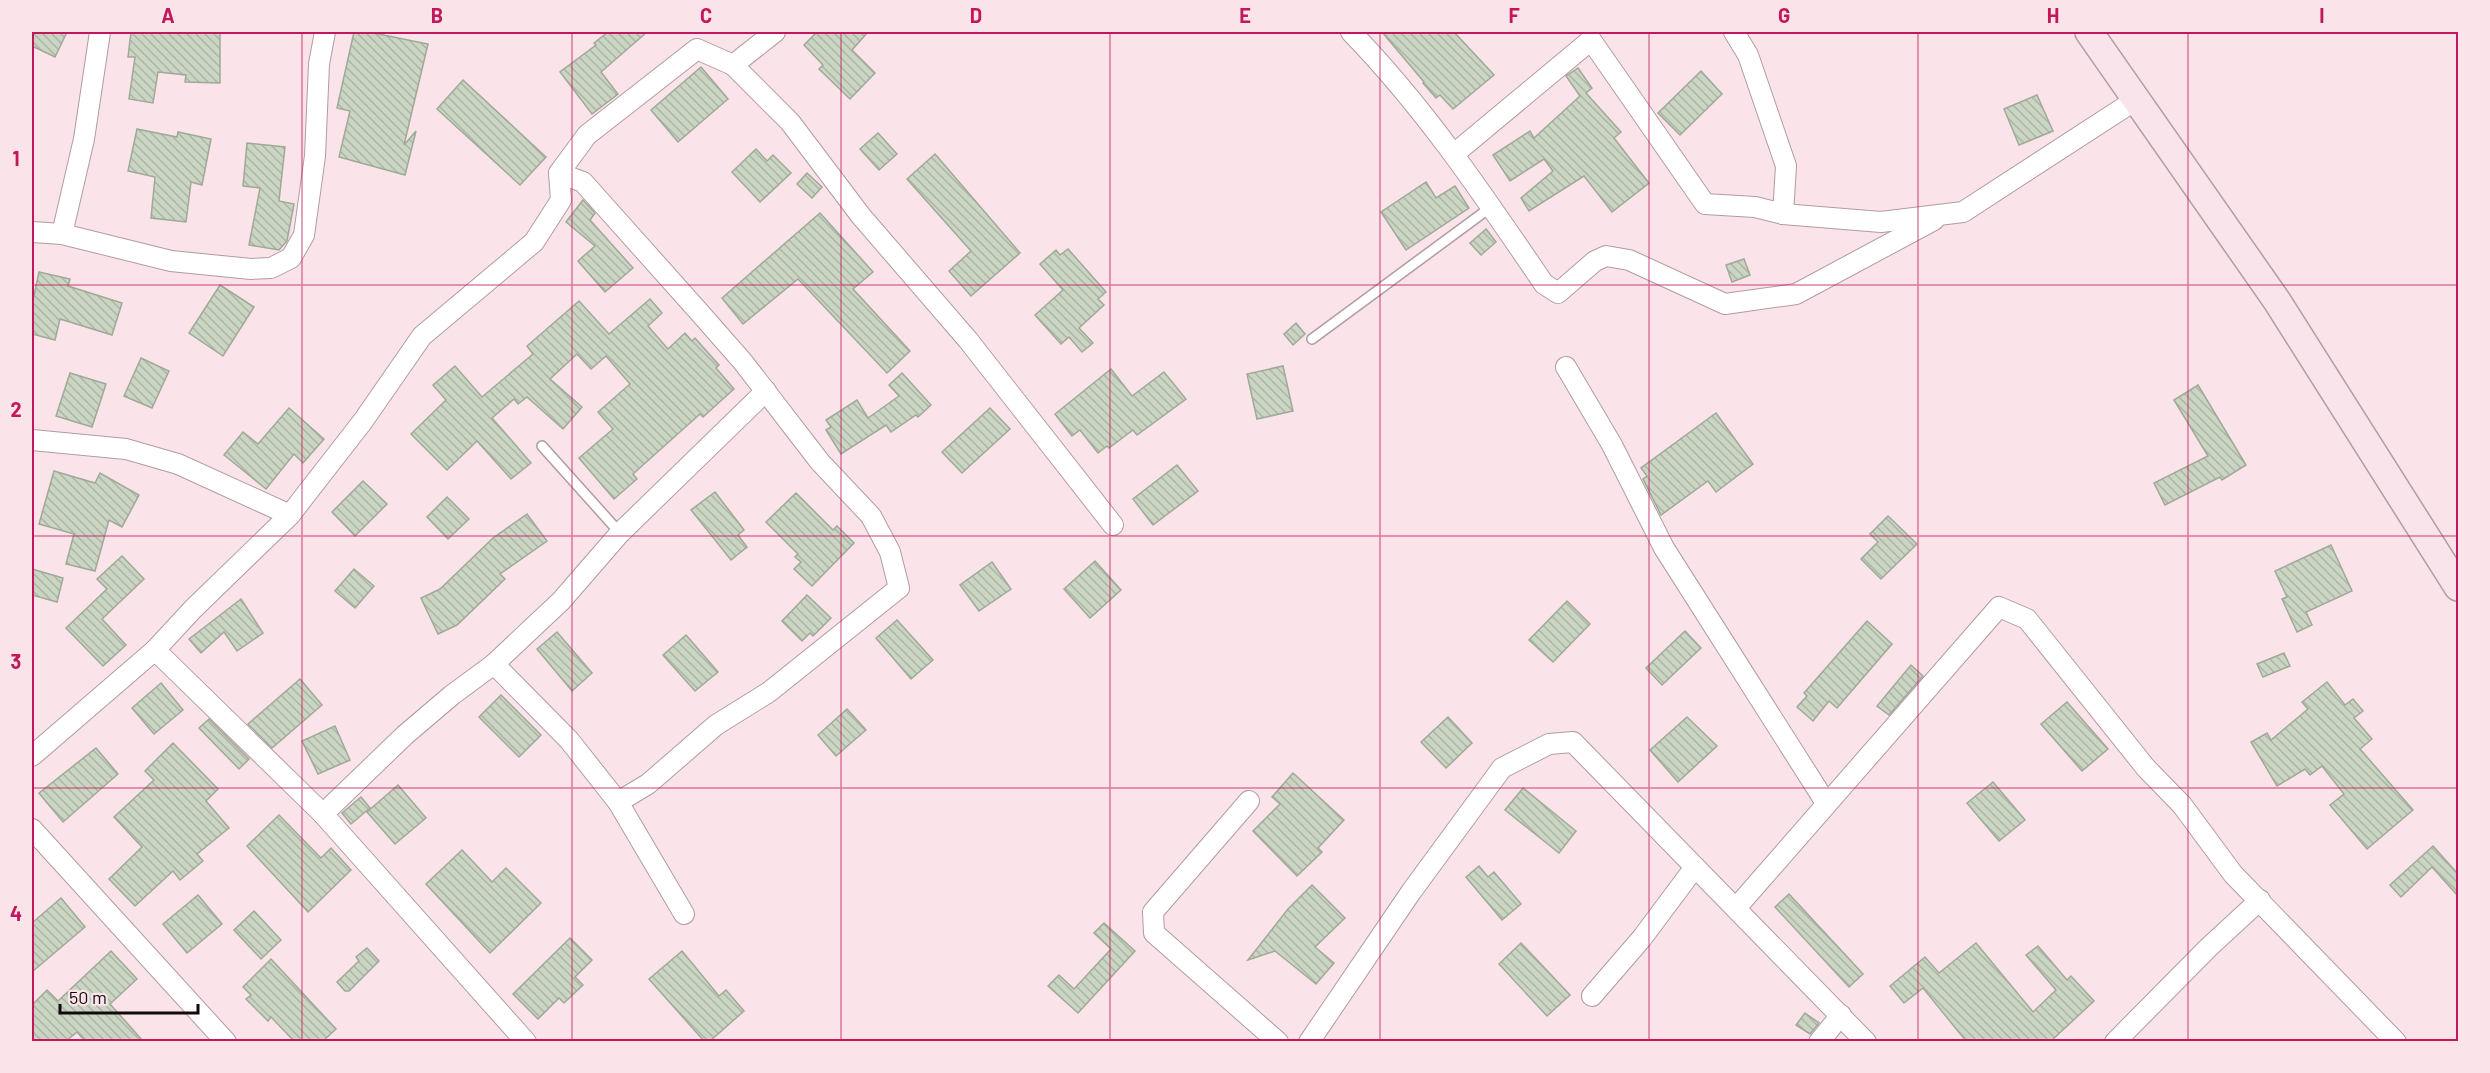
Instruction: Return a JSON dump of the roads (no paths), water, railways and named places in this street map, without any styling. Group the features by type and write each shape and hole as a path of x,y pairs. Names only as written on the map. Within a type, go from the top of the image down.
{"main road":[{"path":"2089,32 2277,301 2458,587"}],"street":[{"path":"62,234 84,139 100,32"},
{"path":"32,232 62,234 171,261 251,269 271,268 291,258 304,235 315,156 319,64 325,32"},
{"path":"733,65 775,32"},
{"path":"1351,32 1383,65 1454,154 1544,284 1558,293 1594,261 1606,256 1629,260 1725,304 1796,294 1943,214"},
{"path":"1734,32 1748,55 1786,166 1783,214"},
{"path":"1454,154 1590,40 1705,204 1755,207 1783,214 1881,222 1963,212 2137,99"},
{"path":"32,756 155,650 193,609 290,515 363,421 422,336 534,242 561,200 559,173 587,135 697,49 733,65 790,122 861,216 968,340 1113,525"},
{"path":"559,173 583,182 700,313 766,392 820,462 871,516 890,552 899,588 769,692 716,725 648,784 618,802"},
{"path":"1566,367 1612,445 1665,548 1826,803"},
{"path":"323,814 412,729 452,694 494,664 561,601 620,533 766,392"},
{"path":"32,440 126,449 178,464 290,515"},
{"path":"1736,908 1999,607 2027,619 2146,768 2182,805 2233,874 2396,1041"},
{"path":"155,650 323,814 526,1041"},
{"path":"494,664 568,740 618,802 684,914"},
{"path":"1310,1041 1412,892 1502,768 1550,744 1573,742 1866,1041"},
{"path":"1249,801 1154,912 1154,933 1278,1041"},
{"path":"32,829 226,1041"},
{"path":"1592,996 1642,938 1695,867"},
{"path":"2115,1041 2209,947 2260,900"},
{"path":"1819,1041 1841,1015"}],"lane":[{"path":"1312,339 1491,207"},
{"path":"542,446 620,533"}]}
